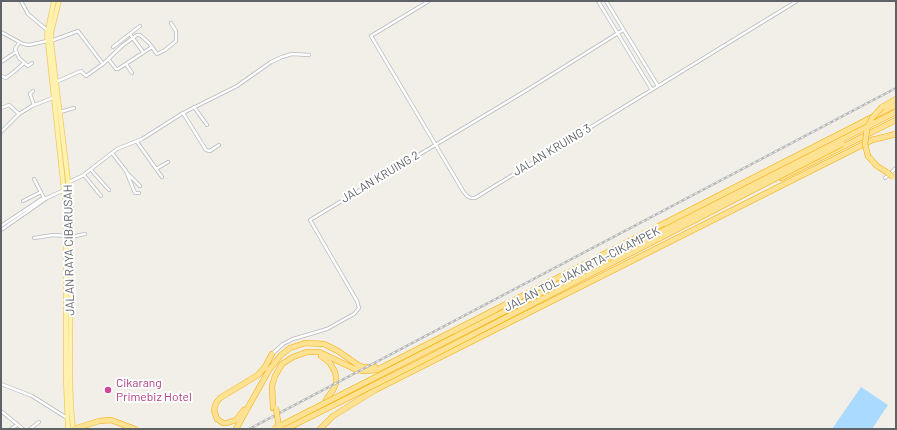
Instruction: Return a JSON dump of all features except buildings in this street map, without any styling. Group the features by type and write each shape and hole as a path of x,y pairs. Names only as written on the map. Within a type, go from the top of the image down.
{"highway":[{"path":"895,178 886,175 868,156 865,144 866,129 872,118 882,107 896,99"},
{"path":"896,105 377,370 364,371 350,367 319,352 307,352 297,355 286,361 275,376 272,386 276,429 896,112"},
{"name":"JALAN TOL JAKARTA–CIKAMPEK","path":"269,429 896,108"},
{"path":"286,429 418,363 896,116"},
{"name":"JALAN TOL JAKARTA–CIKAMPEK","path":"286,429 896,120"},
{"path":"320,429 333,416 374,390 872,140 896,134"},
{"path":"236,429 269,370 281,355 290,348 300,344 318,343 338,351 363,367 373,368 386,366"},
{"path":"252,400 232,422 223,423 215,416 214,410 217,401 258,375 272,354"},
{"path":"274,408 274,390 280,373 289,362 306,355 316,355 324,358 330,363 335,372 336,383 326,400"},
{"path":"73,429 105,420 116,421 135,429"}],"main road":[{"name":"JALAN RAYA CIBARUSAH","path":"54,1 47,30 56,82 71,205 66,383 70,418 73,429"},
{"name":"JALAN RAYA CIBARUSAH","path":"59,1 49,41 69,236"},
{"name":"JALAN RAYA CIBARUSAH","path":"68,429 70,418"}],"street":[{"path":"21,1 28,14 47,30"},
{"name":"JALAN KRUING 3","path":"429,1 371,36 465,193 469,197 475,198 797,1"},
{"path":"598,1 652,90"},
{"path":"606,1 658,86"},
{"path":"56,82 81,71 86,76 109,60 137,35 140,35 152,46 157,54 165,50 175,42 176,31 171,23"},
{"path":"113,47 140,26"},
{"name":"JALAN KRUING 2","path":"272,354 283,344 293,339 327,330 354,314 359,308 357,301 310,220 527,90 623,30"},
{"path":"1,32 25,45 49,41 78,31 104,64"},
{"path":"130,34 143,52"},
{"path":"19,43 15,49 20,59 28,66 32,63"},
{"path":"109,60 118,69 152,46"},
{"path":"1,62 16,52"},
{"path":"68,183 84,175 124,146 137,142 183,113 237,86 271,62 282,57 296,54 309,55"},
{"path":"1,76 6,78 24,63"},
{"path":"126,64 132,72"},
{"path":"33,91 30,94 34,105"},
{"path":"1,132 19,114 34,105 54,97"},
{"path":"1,108 9,105 19,114"},
{"path":"194,107 207,125"},
{"path":"60,112 74,108"},
{"path":"183,113 206,150 210,151 219,145"},
{"path":"137,142 162,177"},
{"path":"112,154 127,173 140,186"},
{"path":"156,169 168,162"},
{"path":"886,175 896,168"},
{"path":"91,170 109,190"},
{"path":"127,173 135,193 139,193"},
{"path":"84,175 101,196"},
{"path":"34,179 45,199"},
{"path":"1,226 45,199 64,190"},
{"path":"23,201 41,192"},
{"path":"1,230 45,199"},
{"path":"34,238 53,235 69,236 85,234"},
{"path":"1,384 32,396 70,418"},
{"path":"1,411 22,429"},
{"path":"30,429 39,422"},
{"path":"11,429 17,425"}],"water":[{"path":"861,387 888,405 872,429 832,429"}],"railway":[{"path":"249,429 896,88"}],"place":[{"name":"Cikarang Primebiz Hotel","path":"108,390"}]}
